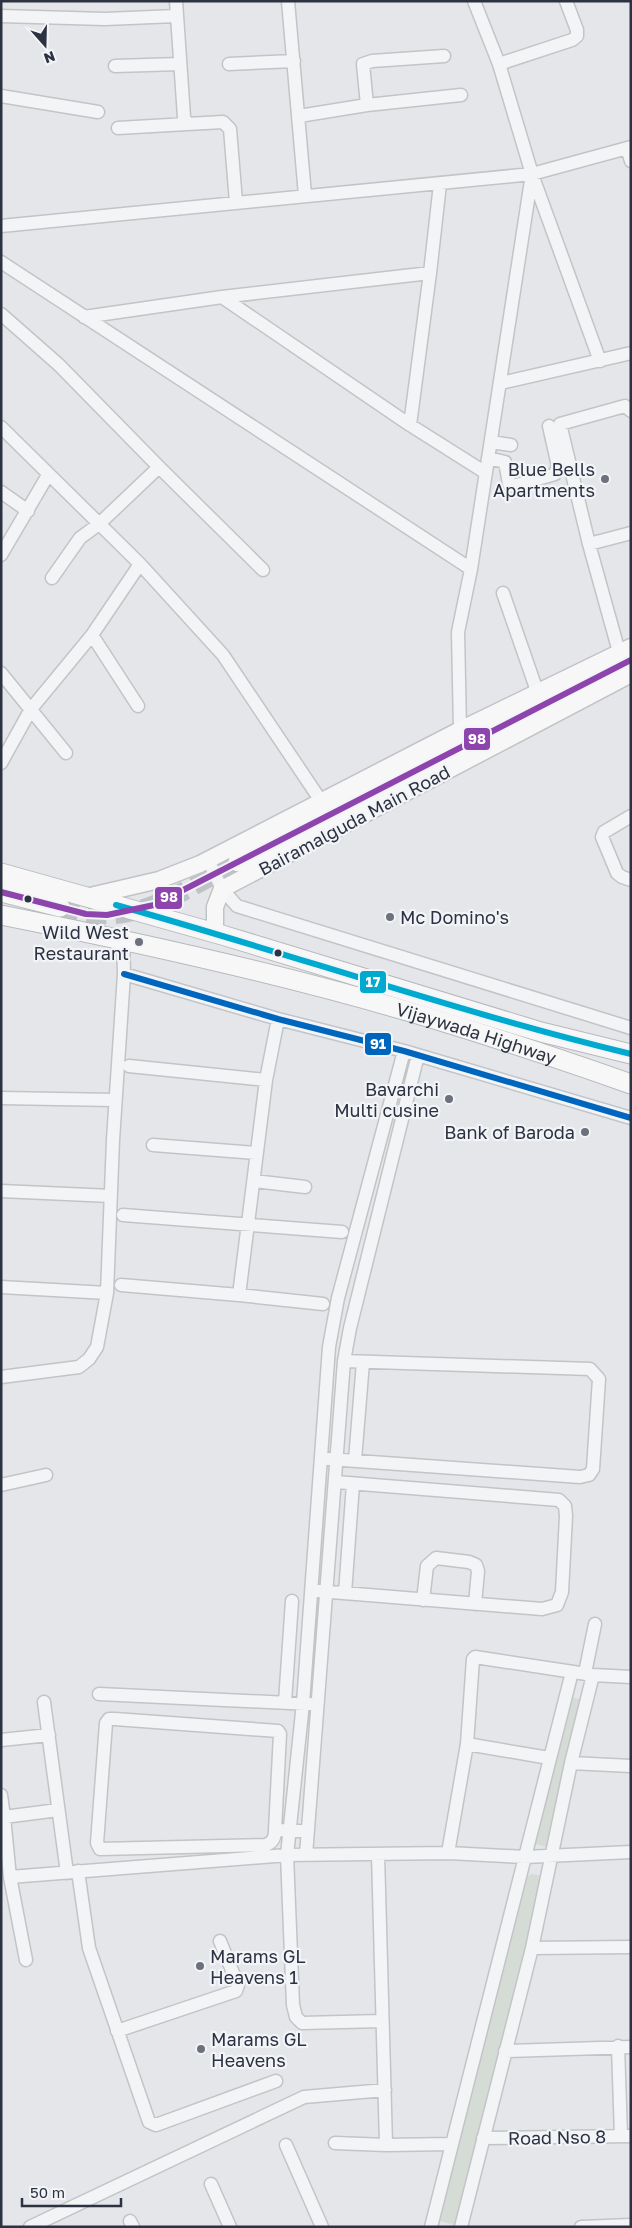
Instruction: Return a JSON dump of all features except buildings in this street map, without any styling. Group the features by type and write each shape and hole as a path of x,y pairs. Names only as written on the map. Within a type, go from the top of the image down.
{"highway":[{"path":"238,862 627,653"},
{"name":"Vijaywada Highway","path":"1,873 215,933 541,1032 631,1054"},
{"path":"1,892 60,907"},
{"path":"1,915 123,939"},
{"name":"Vijaywada Highway","path":"123,939 287,978 406,1011 631,1084"}],"main road":[{"path":"86,897 159,880 208,860 537,691 627,653"},
{"name":"Bairamalguda Main Road","path":"222,889 631,674"},
{"path":"215,933 215,907 222,889"}],"street":[{"path":"176,1 183,111 187,124"},
{"path":"288,1 305,195"},
{"path":"474,1 499,64 532,174 600,361"},
{"path":"499,64 572,40 577,36 577,30 566,1"},
{"path":"1,16 105,19 176,16"},
{"path":"367,104 363,64 444,56"},
{"path":"229,64 294,61"},
{"path":"116,66 180,64"},
{"path":"299,116 367,104 461,94"},
{"path":"1,96 98,112"},
{"path":"118,128 223,122 230,128 236,202"},
{"path":"1,226 532,174 629,148 631,162"},
{"path":"460,730 458,632 471,569 532,174"},
{"path":"410,425 440,184"},
{"path":"4,269 84,317 471,569"},
{"path":"84,317 222,297 430,273"},
{"path":"222,297 410,425 486,472"},
{"path":"1,314 60,365 263,570"},
{"path":"501,383 631,353"},
{"path":"627,653 589,544 560,424 625,406 631,411"},
{"path":"488,458 505,462 510,484 514,486 555,474 558,466 549,426"},
{"path":"1,427 140,564 222,655 321,801"},
{"path":"491,442 511,445"},
{"path":"52,578 80,538 99,524 159,467"},
{"path":"1,555 48,475"},
{"path":"4,489 28,510"},
{"path":"589,544 631,533"},
{"path":"1,763 31,709 92,635 140,564"},
{"path":"503,593 537,691"},
{"path":"92,635 138,706"},
{"path":"1,673 66,753"},
{"path":"631,816 604,832 602,837 617,873 631,880"},
{"path":"208,860 222,889 238,906 631,1028"},
{"path":"1,1377 79,1367 89,1359 97,1347 106,1293 115,1100 124,974 123,939"},
{"path":"124,974 278,1019 404,1051 631,1118"},
{"path":"239,1295 266,1080 278,1019"},
{"path":"382,2021 302,2023 296,2017 287,1855 303,1703 329,1347 338,1298 404,1051"},
{"path":"306,1855 344,1361 349,1332 418,1055"},
{"path":"129,1066 266,1080"},
{"path":"1,1098 115,1100"},
{"path":"153,1146 256,1153"},
{"path":"254,1181 305,1187"},
{"path":"1,1191 111,1196"},
{"path":"123,1215 249,1223 342,1232"},
{"path":"121,1285 323,1304"},
{"path":"1,1286 106,1293"},
{"path":"333,1329 349,1332"},
{"path":"322,1459 580,1477 589,1475 594,1469 600,1379 590,1369 344,1361"},
{"path":"355,1460 363,1362"},
{"path":"1,1485 46,1475"},
{"path":"312,1591 542,1609 557,1605 562,1592 565,1506 559,1500 336,1482"},
{"path":"345,1593 353,1484"},
{"path":"423,1600 427,1566 436,1558 469,1562 476,1565 478,1571 475,1604"},
{"path":"285,1702 292,1601"},
{"path":"462,2227 532,1948 550,1855 571,1763 583,1673 595,1624"},
{"path":"448,1853 467,1744 473,1659 475,1657 583,1673 631,1677"},
{"path":"431,2227 549,1758 583,1673"},
{"path":"100,1694 318,1704"},
{"path":"44,1702 58,1810 89,1948 117,2031 152,2124 156,2125 276,2081"},
{"path":"109,1719 115,1719 278,1731 275,1830 275,1837 271,1843 266,1845 100,1849 97,1843 106,1723 109,1719"},
{"path":"1,1740 49,1735"},
{"path":"467,1744 549,1758"},
{"path":"571,1763 631,1766"},
{"path":"1,1795 10,1877 26,1960"},
{"path":"3,1817 58,1810"},
{"path":"276,1812 292,1812"},
{"path":"275,1830 308,1831"},
{"path":"10,1877 287,1855 448,1853 525,1857 631,1852"},
{"path":"378,1854 386,2145"},
{"path":"117,2031 236,1991 238,1986 220,1941"},
{"path":"532,1948 631,1947"},
{"path":"505,2051 624,2047 626,2136"},
{"path":"30,2227 49,2222 304,2097 385,2090"},
{"name":"Road Nso 8","path":"483,2138 626,2136"},
{"path":"335,2143 386,2145 452,2144"},
{"path":"286,2145 322,2227"},
{"path":"212,2184 230,2227"},
{"path":"581,2227 631,2225"}],"shaded area":[{"path":"571,1697 582,1700 546,1847 535,1844"},
{"path":"532,1874 539,1875 541,1883 455,2225 440,2221 524,1878"}],"tunnel":[{"path":"60,907 88,914 106,915 141,909 174,896 238,862"}],"transit line":[{"name":"98","path":"1,892 86,914 107,915 154,905 631,660"},
{"name":"17","path":"116,905 501,1020 631,1054"},
{"name":"91","path":"124,974 278,1019 404,1051 631,1118"}],"place":[{"name":"Blue Bells Apartments","path":"605,479"},
{"name":"Mc Domino's","path":"390,917"},
{"name":"Wild West Restaurant","path":"139,942"},
{"name":"Bavarchi Multi cusine","path":"449,1099"},
{"name":"Bank of Baroda","path":"585,1132"},
{"name":"Marams GL Heavens 1","path":"200,1966"},
{"name":"Marams GL Heavens","path":"201,2049"}]}
